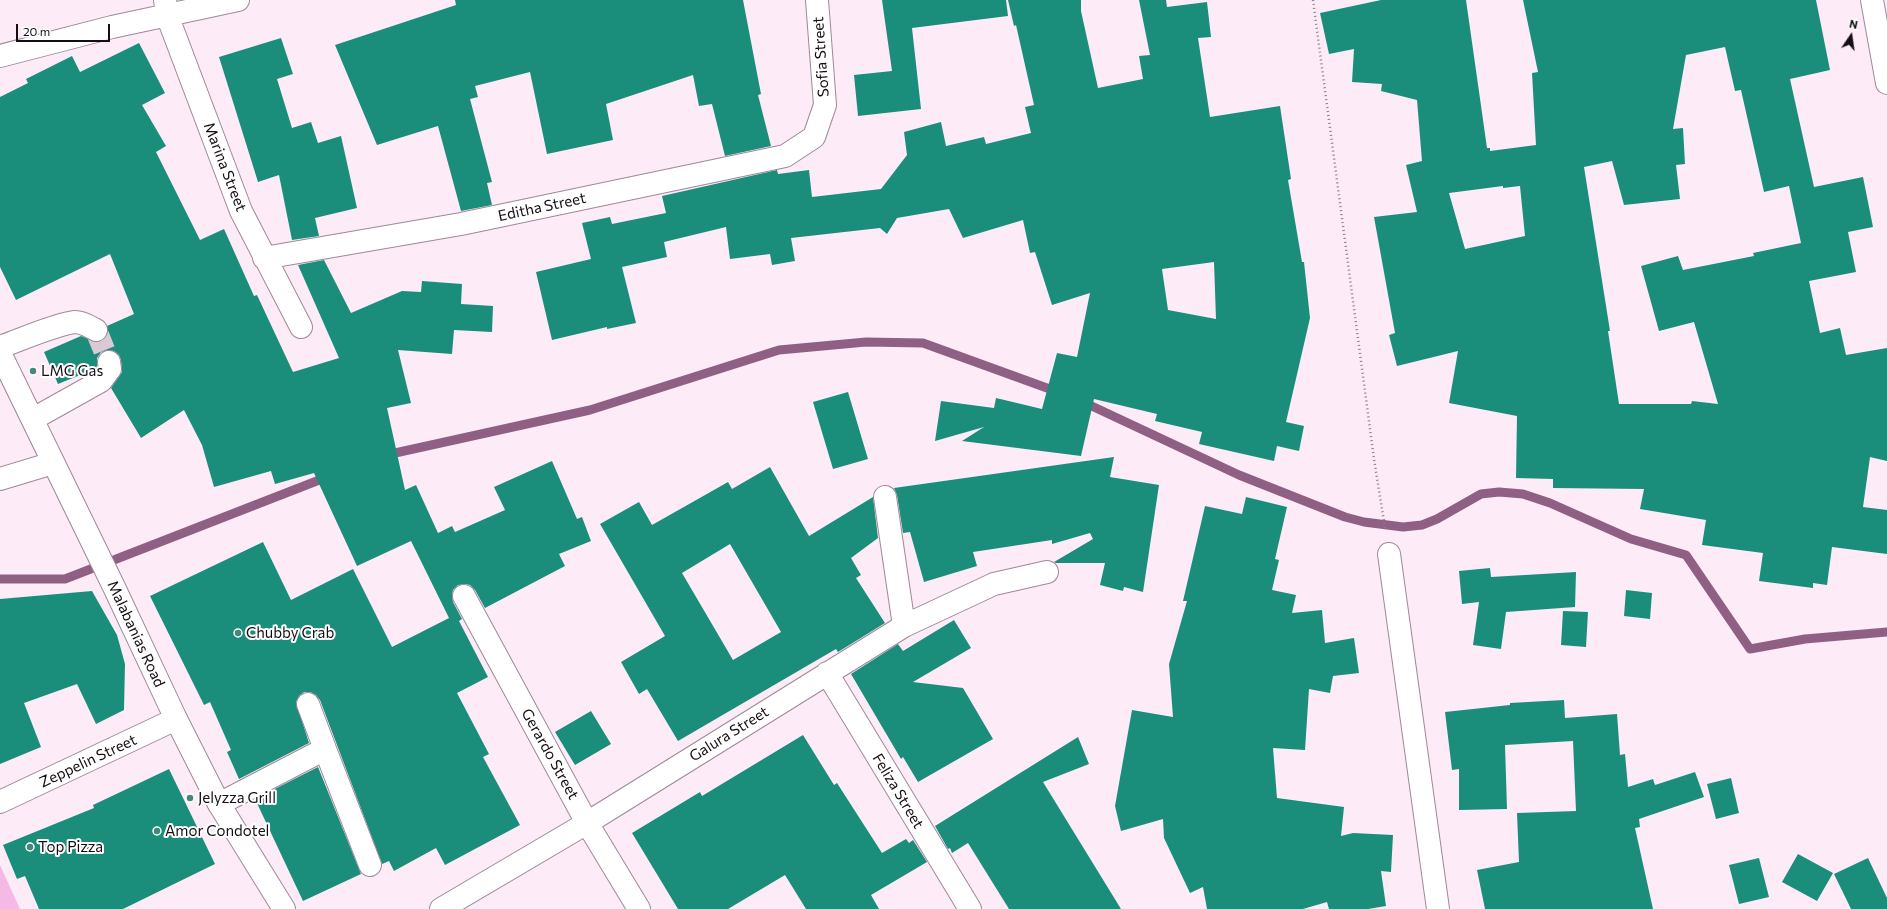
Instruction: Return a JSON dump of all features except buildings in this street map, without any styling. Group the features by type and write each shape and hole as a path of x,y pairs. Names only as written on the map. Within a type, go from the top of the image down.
{"street":[{"path":"0,56 166,8 238,0"},
{"name":"Sofia Street","path":"814,137 825,104 817,0"},
{"path":"1872,0 1887,83"},
{"name":"Marina Street","path":"166,8 241,211 301,327"},
{"name":"Editha Street","path":"264,258 461,224 785,156 814,137"},
{"path":"0,347 76,322 87,325 96,330"},
{"name":"Malabanias Road","path":"0,353 33,419 78,516 114,587 176,719 219,804 284,909"},
{"path":"33,419 101,381 110,370 110,362"},
{"path":"0,480 53,463"},
{"path":"885,497 904,626"},
{"path":"1389,554 1438,909"},
{"name":"Galura Street","path":"441,909 587,823 904,626 994,584 1047,572"},
{"name":"Gerardo Street","path":"464,596 587,823 639,909"},
{"name":"Feliza Street","path":"827,673 970,909"},
{"path":"308,704 370,866"},
{"name":"Zeppelin Street","path":"0,802 176,719"},
{"path":"219,804 325,750"}],"path":[{"path":"1313,0 1374,459 1389,554"}],"shaded area":[{"path":"0,865 20,909 0,909"}],"waterway":[{"path":"386,455 590,410 779,350 866,342 923,343 1058,392"},
{"path":"1081,401 1239,475 1345,517 1364,522 1403,527 1422,525 1437,519 1481,494 1499,492 1523,494 1550,503 1631,539 1686,555 1750,649 1805,639 1887,632"},
{"path":"0,579 65,579 327,477"}],"tunnel":[{"path":"96,330 109,362"}],"place":[{"name":"LMG Gas","path":"33,371"},
{"name":"Chubby Crab","path":"238,633"},
{"name":"Jelyzza Grill","path":"190,798"},
{"name":"Amor Condotel","path":"157,831"},
{"name":"Top Pizza","path":"30,847"}]}
